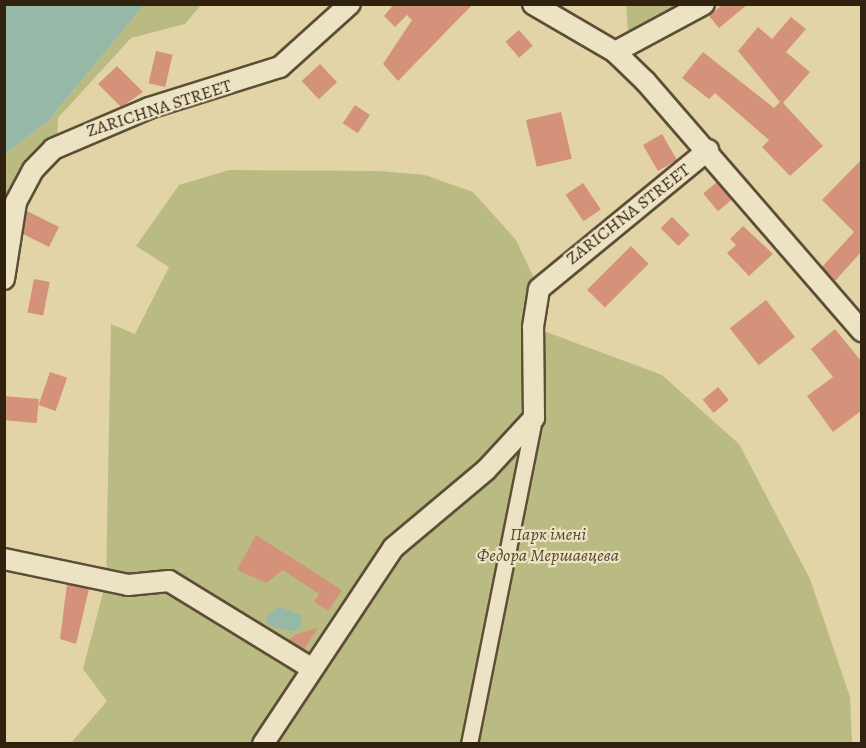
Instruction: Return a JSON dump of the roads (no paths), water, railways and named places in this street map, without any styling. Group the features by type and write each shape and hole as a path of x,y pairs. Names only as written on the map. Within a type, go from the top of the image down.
{"street":[{"name":"ZARICHNA STREET","path":"4,279 16,202 33,170 53,149 104,125 280,67 350,4"},
{"name":"ZARICHNA STREET","path":"533,4 615,52 708,150 861,331"},
{"path":"615,52 704,4"},
{"name":"ZARICHNA STREET","path":"534,418 533,327 538,289 708,150"},
{"path":"263,744 311,668 393,548 486,470 534,418"},
{"path":"469,744 534,418"},
{"path":"4,559 128,585 169,581 311,668"}],"park label":[{"name":"Парк імені Федора Мершавцева","path":"548,545"}]}
